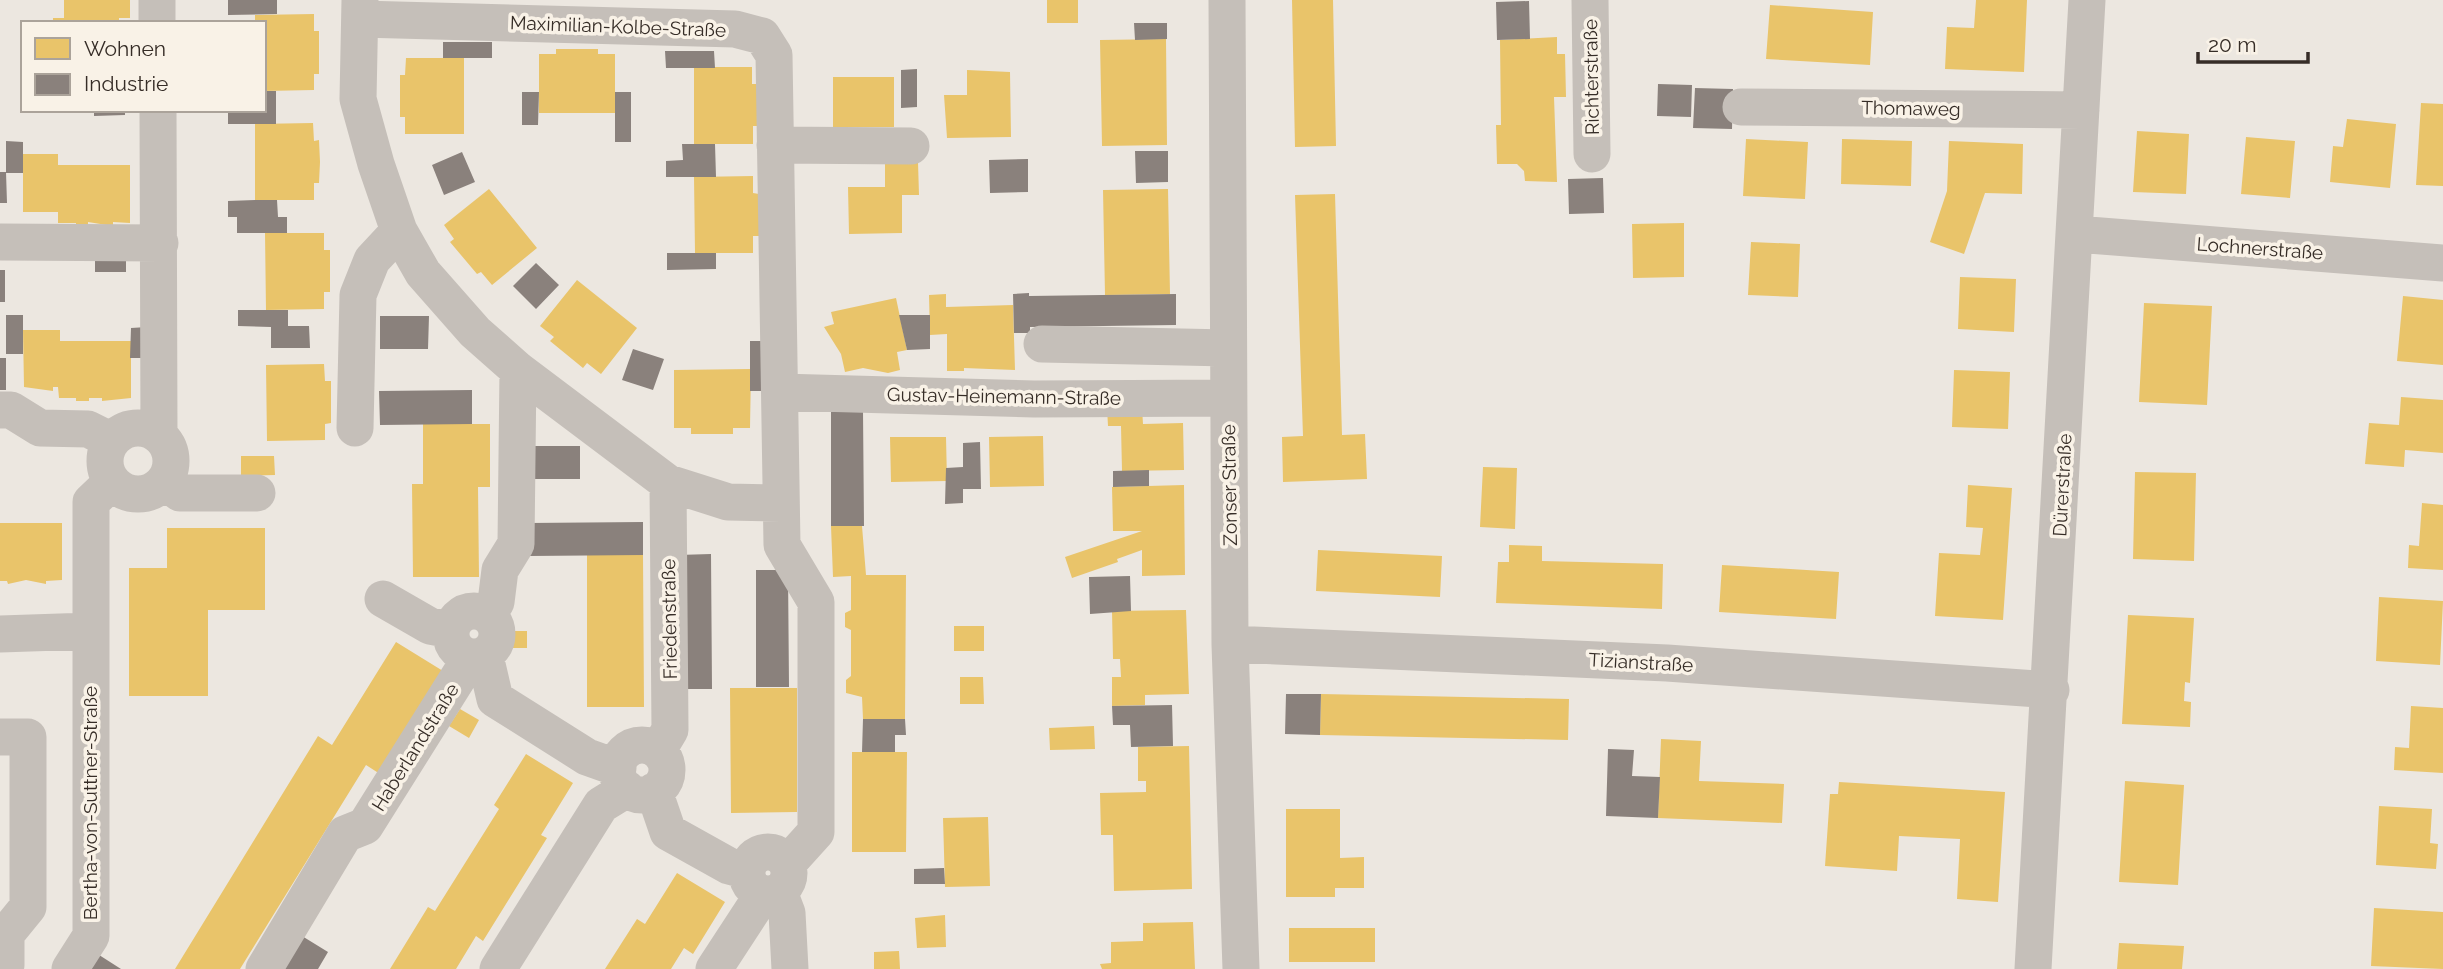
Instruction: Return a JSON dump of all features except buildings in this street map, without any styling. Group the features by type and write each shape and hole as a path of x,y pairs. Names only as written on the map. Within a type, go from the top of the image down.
{"street":[{"path":"156,0 157,21"},
{"name":"Zonser Straße","path":"1227,0 1230,644 1241,969"},
{"name":"Richterstraße","path":"1590,0 1592,154"},
{"name":"Dürerstraße","path":"2033,969 2051,690 2087,0"},
{"path":"360,10 358,99 399,231 423,273 475,332 519,370 668,484 727,502 781,503"},
{"name":"Maximilian-Kolbe-Straße","path":"360,10 735,29 762,36 774,55 782,545 816,603 816,832 769,880"},
{"name":"Thomaweg","path":"1741,107 2081,110"},
{"path":"158,112 159,435 170,452 170,473 164,482 148,493 138,495 128,493 112,482 105,461 112,441 129,429 139,428 159,435"},
{"path":"775,145 911,146"},
{"path":"355,428 358,295 372,260 399,231"},
{"name":"Lochnerstraße","path":"2076,234 2443,262"},
{"path":"0,242 160,243"},
{"path":"1042,344 1228,348"},
{"name":"Haberlandstraße","path":"264,969 345,834 365,827 469,648 496,644 498,637 494,621 488,615 496,602 500,570 516,544 519,370"},
{"name":"Gustav-Heinemann-Straße","path":"780,392 1034,398 1228,398"},
{"path":"0,410 11,410 40,428 88,429 112,441"},
{"name":"Bertha-von-Suttner-Straße","path":"70,969 91,936 91,502 112,482"},
{"path":"164,482 180,493 257,493"},
{"name":"Friedenstraße","path":"633,783 667,772 663,756 657,750 670,730 668,484"},
{"path":"383,598 469,648 495,699 633,783 668,832 729,866 769,880 787,914 790,969"},
{"path":"0,634 89,631"},
{"name":"Tizianstraße","path":"1230,644 1667,663 2051,690"},
{"path":"0,737 28,737 28,907 6,934 6,965"},
{"path":"498,969 601,805 633,783"},
{"path":"714,969 769,880"}]}
